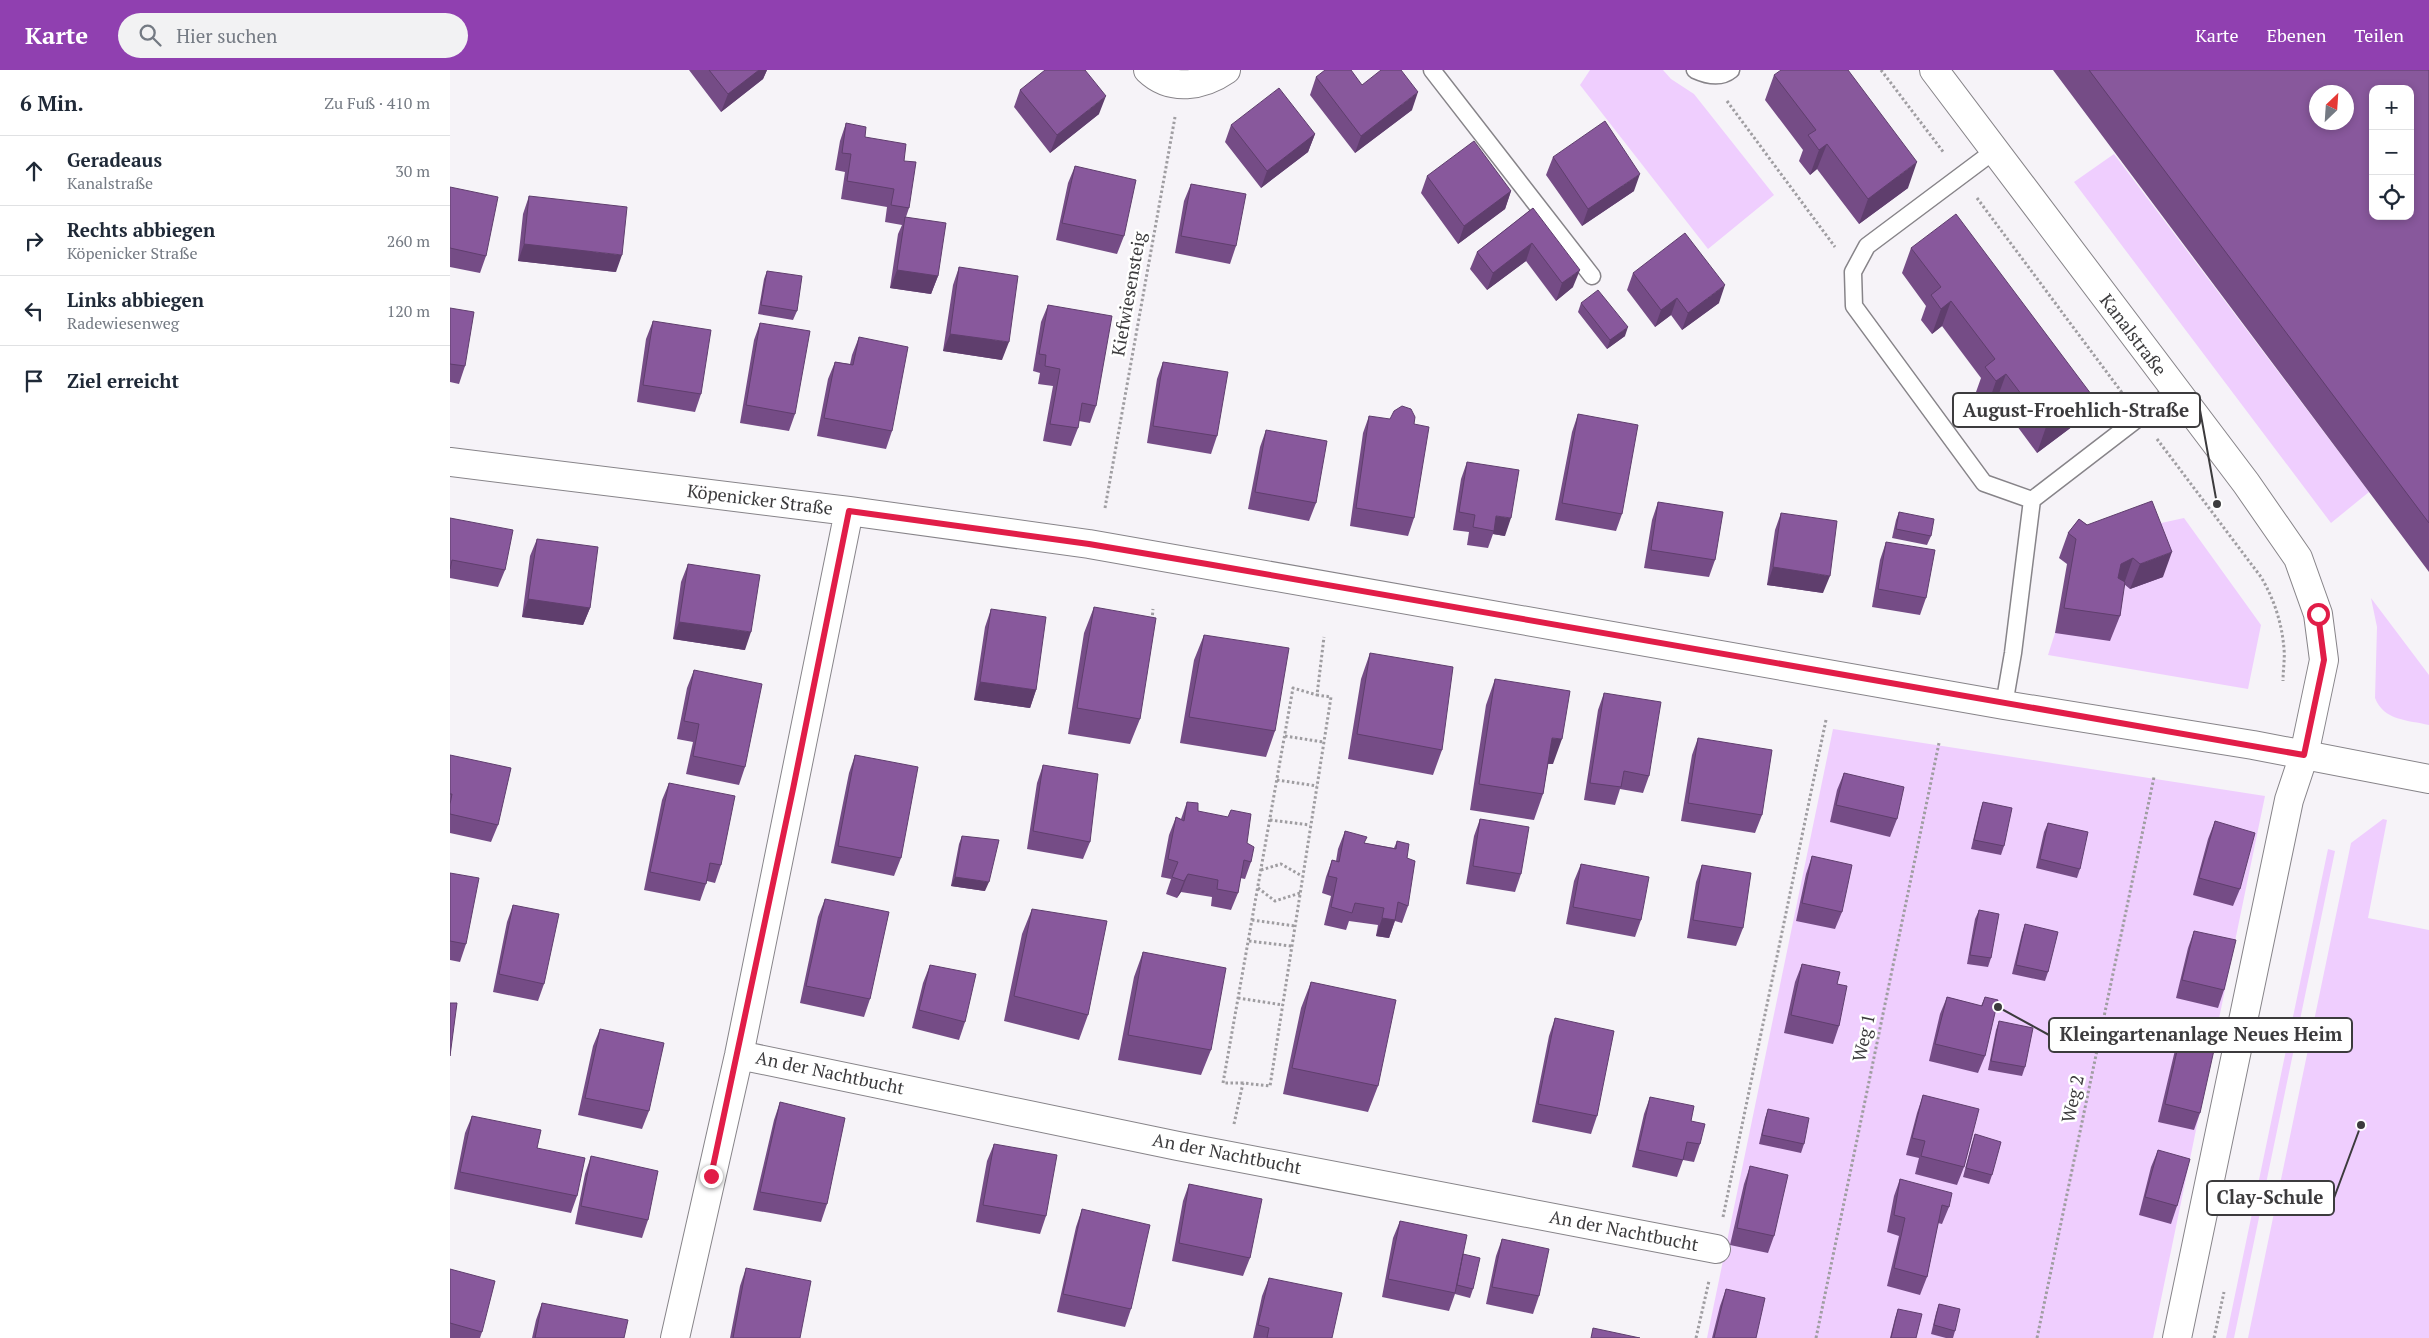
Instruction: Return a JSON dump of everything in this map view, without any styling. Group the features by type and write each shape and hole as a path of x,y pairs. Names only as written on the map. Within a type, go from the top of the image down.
{"street":[{"path":"1148,70 1163,81 1194,85 1226,70"},
{"name":"Kanalstraße","path":"1934,70 2246,482 2298,558 2312,592 2318,614 2324,660 2304,755 2287,810 2177,1338"},
{"name":"Köpenicker Straße","path":"450,462 849,511 1089,544 2304,755 2429,779"},
{"path":"675,1338 738,1055 849,511"},
{"name":"An der Nachtbucht","path":"738,1055 1228,1155 1716,1249"}],"lane":[{"path":"1432,70 1592,276"},
{"path":"1701,73 1726,73 1731,70"},
{"path":"1994,151 1867,246 1853,272 1854,306 1984,483 2032,500"},
{"path":"2004,704 2032,500 2175,390"}],"path":[{"path":"1881,70 2261,577 2277,611 2284,649 2283,679"},
{"path":"1701,73 1853,272"},
{"name":"Kiefwiesensteig","path":"1105,508 1180,84"},
{"path":"1150,628 1153,609"},
{"path":"1318,695 1324,637"},
{"path":"1293,688 1331,697 1270,1086 1224,1082 1285,736 1293,688"},
{"path":"1696,1338 1826,720"},
{"path":"1285,736 1324,742"},
{"name":"Weg 1","path":"1816,1338 1939,743"},
{"name":"Weg 2","path":"2037,1338 2154,777"},
{"path":"1277,780 1317,786"},
{"path":"1270,820 1310,825"},
{"path":"1261,870 1281,864 1302,876"},
{"path":"1258,888 1275,901 1300,893"},
{"path":"1252,920 1295,926"},
{"path":"1248,941 1292,946"},
{"path":"1238,998 1283,1005"},
{"path":"1228,1155 1243,1083"}],"shaded area":[{"path":"1590,70 1663,70 1671,79 1694,94 1774,195 1708,249 1580,85"},
{"path":"2114,154 2369,492 2331,523 2074,182"},
{"path":"2184,518 2261,625 2248,689 2048,655 2055,633 2115,608 2143,527"},
{"path":"2371,598 2429,675 2429,725 2391,715 2379,706 2375,698 2377,627"},
{"path":"1833,729 2265,796 2153,1338 1707,1338"},
{"path":"2383,819 2387,820 2368,918 2429,930 2429,1338 2248,1338 2351,843"},
{"path":"2328,849 2335,851 2234,1338 2226,1338"}],"building":[{"path":"709,70 759,70 728,94"},
{"path":"1045,70 1085,70 1106,96 1057,135 1020,90"},
{"path":"1325,70 1351,70 1362,85 1381,70 1401,70 1418,92 1361,136 1316,77"},
{"path":"1781,70 1848,70 1917,162 1868,199 1827,144 1819,150 1808,135 1816,130 1774,75"},
{"path":"2089,70 2429,70 2429,523"},
{"path":"1279,88 1315,134 1267,171 1231,125"},
{"path":"1605,121 1640,174 1588,209 1553,157"},
{"path":"846,123 866,127 865,137 906,144 904,161 916,162 909,208 891,205 894,189 847,181 851,154 842,153"},
{"path":"1474,141 1511,191 1464,226 1427,176"},
{"path":"1075,166 1136,180 1124,236 1062,223"},
{"path":"1191,184 1246,194 1236,246 1181,236"},
{"path":"450,187 498,197 486,256 450,248"},
{"path":"529,196 627,207 622,255 524,244"},
{"path":"1533,208 1580,270 1562,283 1532,243 1493,273 1477,252"},
{"path":"1956,214 2091,394 2046,427 2006,374 1996,381 1985,367 1995,359 1951,301 1941,309 1931,295 1941,287 1911,248"},
{"path":"905,217 946,223 938,276 897,270"},
{"path":"1685,233 1725,285 1688,313 1677,298 1661,310 1633,273"},
{"path":"959,267 1018,276 1009,342 950,334"},
{"path":"767,271 802,276 797,311 761,305"},
{"path":"1598,290 1628,327 1610,340 1581,303"},
{"path":"1048,305 1112,316 1096,406 1082,403 1078,428 1050,424 1060,369 1045,366 1046,355 1039,354"},
{"path":"450,308 474,312 465,366 450,364"},
{"path":"653,321 711,330 701,394 643,385"},
{"path":"760,323 810,331 795,414 746,405"},
{"path":"859,337 908,347 892,431 824,418 835,362 853,365"},
{"path":"1163,362 1228,372 1217,436 1153,426"},
{"path":"1402,406 1411,409 1415,417 1414,424 1429,427 1414,518 1356,508 1369,416 1390,419 1394,411"},
{"path":"1578,414 1638,425 1622,514 1562,503"},
{"path":"1266,430 1327,441 1316,503 1255,492"},
{"path":"1467,462 1519,470 1511,518 1496,516 1494,531 1473,527 1475,515 1459,512"},
{"path":"2152,501 2172,552 2140,564 2133,558 2121,564 2118,578 2125,582 2120,616 2064,608 2076,539 2068,533 2079,519 2087,525"},
{"path":"1658,502 1723,512 1715,560 1651,550"},
{"path":"1899,512 1934,519 1931,536 1896,529"},
{"path":"1781,513 1837,521 1830,576 1773,567"},
{"path":"450,518 513,530 505,570 452,560 450,569"},
{"path":"537,539 598,547 590,608 528,599"},
{"path":"1886,542 1935,550 1926,598 1878,589"},
{"path":"688,564 760,575 751,632 679,622"},
{"path":"1094,607 1156,618 1140,719 1077,708"},
{"path":"991,609 1046,617 1036,690 980,682"},
{"path":"1204,635 1289,648 1275,731 1189,717"},
{"path":"1370,653 1453,667 1442,750 1357,734"},
{"path":"694,670 762,684 745,767 693,756 699,724 684,721"},
{"path":"1495,679 1570,691 1562,739 1552,738 1543,794 1479,784"},
{"path":"1604,693 1661,702 1649,776 1624,771 1621,787 1590,783"},
{"path":"1698,738 1772,750 1762,815 1688,803"},
{"path":"450,755 511,768 498,825 450,814 452,794 450,794"},
{"path":"855,755 918,767 901,858 838,846"},
{"path":"1043,765 1098,774 1090,842 1033,831"},
{"path":"1844,773 1904,787 1897,819 1836,805"},
{"path":"669,783 735,796 721,865 710,863 706,884 650,872"},
{"path":"1187,802 1198,803 1198,811 1228,817 1231,810 1251,814 1247,843 1254,847 1251,862 1244,860 1238,893 1217,889 1218,880 1188,874 1184,881 1172,877 1178,862 1168,859 1176,817 1184,821"},
{"path":"1983,802 2012,808 2004,846 1974,840"},
{"path":"1480,819 1529,827 1521,874 1473,866"},
{"path":"2215,821 2255,833 2240,889 2199,878"},
{"path":"2048,823 2088,832 2080,869 2040,859"},
{"path":"1345,831 1367,837 1364,843 1396,849 1397,841 1409,844 1407,858 1415,861 1408,906 1398,902 1395,920 1382,918 1384,908 1355,903 1352,913 1331,907 1337,878 1328,876 1332,860 1339,862"},
{"path":"962,836 999,840 989,882 955,877"},
{"path":"1812,856 1852,865 1842,912 1802,903"},
{"path":"1581,864 1649,877 1641,920 1573,907"},
{"path":"1702,865 1751,873 1743,928 1693,920"},
{"path":"450,873 479,878 466,944 450,941"},
{"path":"825,899 889,912 870,999 806,986"},
{"path":"513,905 559,914 544,984 499,974"},
{"path":"1032,909 1107,921 1088,1015 1014,996"},
{"path":"1979,910 1999,914 1991,958 1970,955"},
{"path":"2025,924 2058,932 2048,972 2016,965"},
{"path":"2194,931 2236,940 2224,990 2182,980"},
{"path":"1143,952 1226,968 1211,1050 1128,1035"},
{"path":"1802,964 1840,972 1837,984 1847,986 1839,1026 1791,1015"},
{"path":"930,965 976,974 965,1022 919,1010"},
{"path":"1311,982 1396,1000 1378,1086 1292,1068"},
{"path":"1947,997 1982,1006 1985,997 1998,1000 1985,1056 1935,1044"},
{"path":"450,1003 457,1003 450,1056"},
{"path":"1555,1018 1614,1031 1597,1116 1538,1104"},
{"path":"1999,1021 2033,1028 2025,1067 1991,1061"},
{"path":"600,1029 664,1043 649,1111 585,1098"},
{"path":"2181,1033 2216,1041 2200,1113 2165,1104"},
{"path":"1923,1095 1979,1109 1964,1167 1921,1156 1925,1141 1912,1138"},
{"path":"1650,1097 1694,1106 1691,1121 1705,1124 1700,1144 1687,1142 1683,1160 1638,1150"},
{"path":"780,1102 845,1118 827,1204 760,1192"},
{"path":"1768,1109 1809,1118 1804,1144 1762,1135"},
{"path":"472,1116 541,1130 537,1148 585,1158 577,1196 460,1172"},
{"path":"1975,1134 2001,1142 1992,1175 1966,1168"},
{"path":"994,1144 1057,1155 1046,1216 983,1205"},
{"path":"2158,1150 2190,1159 2177,1206 2145,1197"},
{"path":"591,1156 658,1171 648,1220 581,1206"},
{"path":"1750,1166 1788,1175 1774,1236 1737,1228"},
{"path":"1900,1179 1952,1193 1949,1207 1942,1205 1927,1277 1894,1268 1905,1218 1894,1215"},
{"path":"1189,1184 1262,1199 1250,1258 1179,1243"},
{"path":"1082,1209 1150,1225 1131,1309 1063,1294"},
{"path":"1400,1221 1467,1235 1455,1293 1388,1279"},
{"path":"1502,1239 1549,1249 1539,1296 1492,1287"},
{"path":"1463,1254 1480,1258 1473,1289 1457,1285"},
{"path":"746,1268 811,1281 800,1338 733,1338"},
{"path":"450,1269 495,1281 482,1332 450,1323"},
{"path":"1269,1278 1342,1293 1332,1338 1267,1338 1269,1328 1258,1325"},
{"path":"1726,1289 1765,1298 1756,1338 1714,1338"},
{"path":"542,1303 628,1320 624,1338 535,1338"},
{"path":"1939,1304 1960,1309 1955,1331 1934,1325"},
{"path":"1898,1309 1922,1314 1916,1338 1891,1338"},
{"path":"1593,1328 1640,1338 1591,1338"}],"place":[{"name":"August-Froehlich-Straße","path":"2217,504"},
{"name":"Kleingartenanlage Neues Heim","path":"1998,1007"},
{"name":"Clay-Schule","path":"2361,1125"}],"route":[{"path":"711,1176 738,1055 849,511 1040,539 1089,544 2304,755 2324,660 2318,614"}]}
